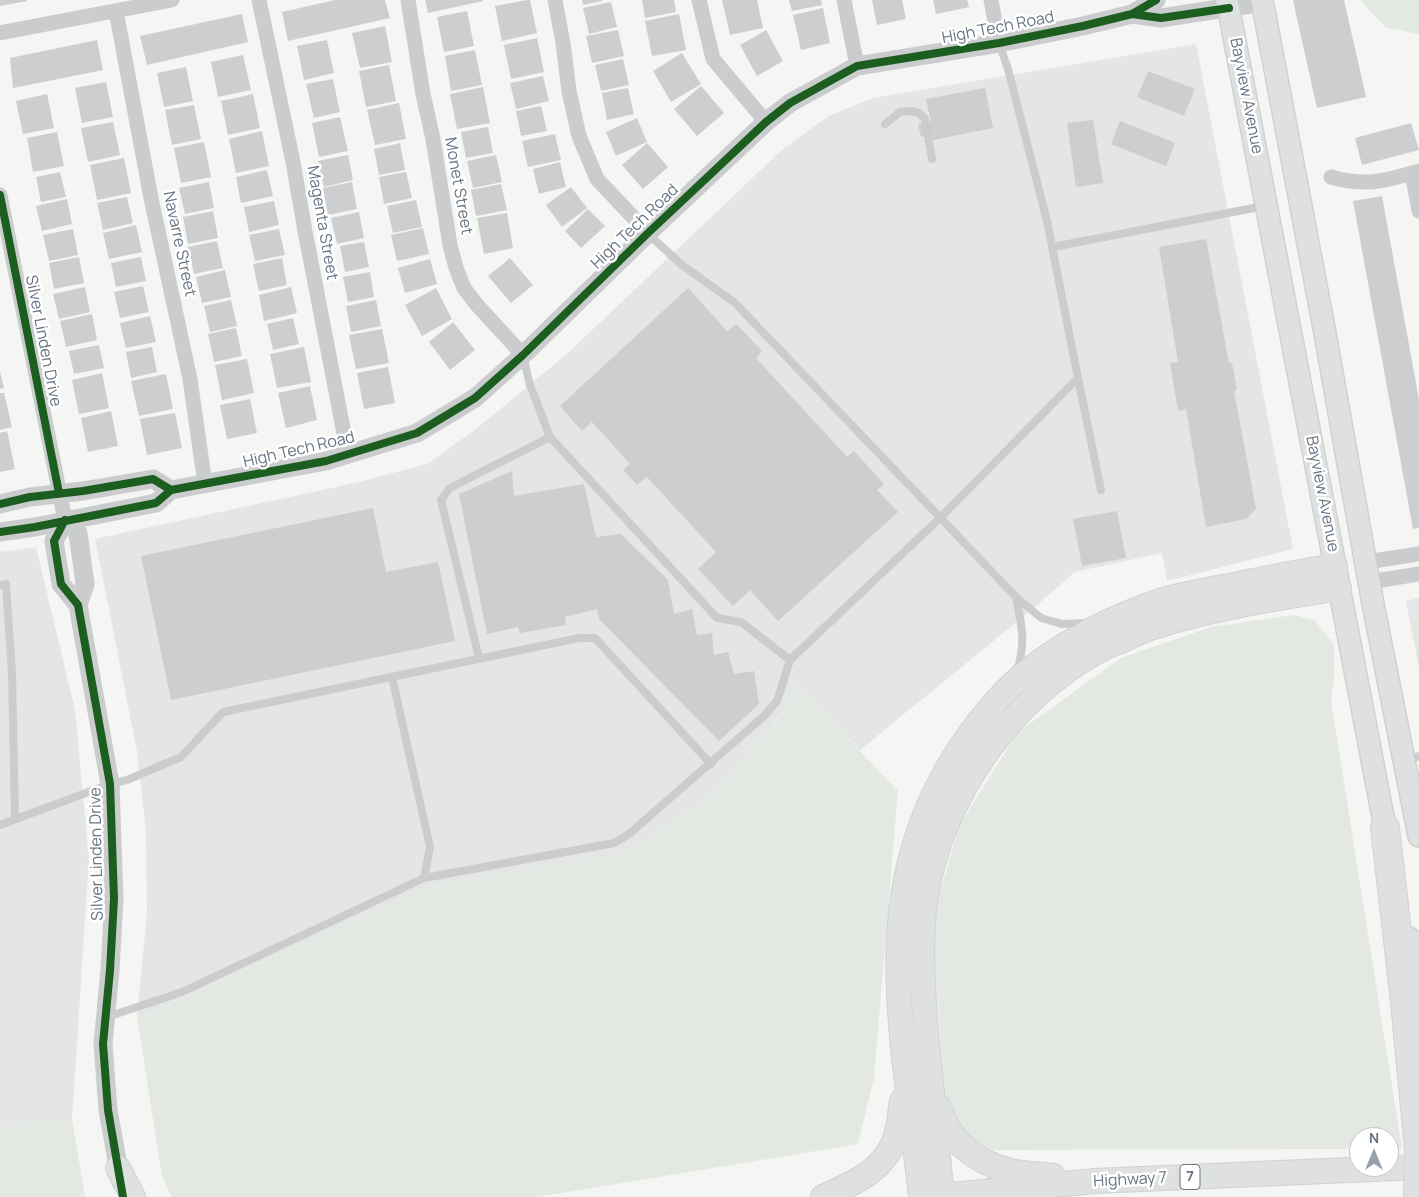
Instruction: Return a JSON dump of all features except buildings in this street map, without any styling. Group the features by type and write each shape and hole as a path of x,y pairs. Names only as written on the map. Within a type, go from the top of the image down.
{"highway":[{"path":"1385,828 1404,992 1419,1149 1418,1197"}],"main road":[{"name":"Bayview Avenue","path":"1265,1 1368,572 1412,758 1419,836"},
{"name":"Bayview Avenue","path":"1228,4 1385,828 1419,980"},
{"path":"934,1197 918,1069 899,984 899,937 903,895 911,856 921,822 939,780 960,746 988,710 1014,682 1039,662 1075,638 1148,604 1201,591 1368,572"},
{"path":"823,1197 858,1181 883,1162 898,1132 918,1069 924,1003 922,952 926,903 938,848 954,804 983,757 1014,718 1051,683 1097,651 1151,627 1337,577"},
{"path":"918,1069 947,1128 955,1139 981,1160 1007,1170 1095,1181"},
{"name":"Highway 7","path":"934,1197 1095,1181 1419,1167"},
{"path":"118,1168 133,1197"}],"street":[{"path":"0,33 172,0"},
{"name":"Magenta Street","path":"259,0 293,162 304,231 348,454"},
{"name":"Monet Street","path":"408,0 450,245 456,268 464,288 477,305 523,355"},
{"path":"555,0 564,43 569,90 579,136 597,179 648,233"},
{"path":"699,0 713,59 766,122"},
{"path":"844,0 857,66"},
{"path":"991,0 999,43"},
{"name":"High Tech Road","path":"0,532 156,503 171,490 326,461 417,433 475,398 523,355 648,233 766,122 790,103 857,66 999,43 1132,14 1156,0"},
{"name":"High Tech Road","path":"1132,14 1161,18 1228,4 1265,1"},
{"name":"Navarre Street","path":"116,11 151,198 190,379 206,484"},
{"path":"1330,178 1364,183 1396,178 1416,172 1419,211"},
{"name":"Silver Linden Drive","path":"0,195 65,520 78,533 85,584 78,605 110,784 114,899 103,1044 108,1110 123,1197"},
{"path":"0,504 153,479 171,490"},
{"path":"1368,572 1419,554"},
{"path":"1368,572 1419,574"}],"lane":[{"path":"999,43 1008,69 1047,221 1101,490"},
{"path":"885,124 900,112 911,111 919,113 925,119 932,159"},
{"path":"1052,247 1267,206"},
{"path":"648,233 682,265 735,303 1016,597 1041,618 1062,624 1107,622"},
{"path":"523,355 530,385 550,437 717,618 741,622 790,660"},
{"path":"106,1017 182,992 424,878 614,843 629,834 764,716 777,701 790,660 940,518 1078,378"},
{"path":"479,658 441,500 450,488 550,437"},
{"path":"0,585 6,584 12,673 15,819"},
{"path":"1014,682 1022,653 1023,632 1016,597"},
{"path":"0,825 110,784 127,780 181,757 223,712 579,638 595,638 711,764"},
{"path":"392,677 430,847 424,878"}],"shaded area":[{"path":"1360,0 1419,0 1419,34 1385,27"},
{"path":"1196,44 1293,549 1167,581 1162,553 1075,572 860,750 792,681 789,705 716,794 627,853 432,884 137,1017 147,912 146,833 137,751 95,539 359,482 427,464 476,429 568,353 784,148 829,116 873,98"},
{"path":"36,547 75,710 89,858 72,1120 0,1126 0,552"},
{"path":"1419,598 1419,668 1406,601"},
{"path":"1294,615 1314,620 1334,644 1334,678 1331,700 1399,1127 1349,1127 1349,1149 993,1150 962,1137 944,1094 932,919 960,824 1018,732 1121,658 1211,627"},
{"path":"792,680 898,791 874,1078 858,1144 537,1197 171,1197 162,1176 137,1017 432,884 627,853 716,794 789,706"},
{"path":"72,1120 85,1197 0,1197 0,1126"},
{"path":"1399,1130 1402,1149 1399,1149"}],"cycle path":[{"path":"0,532 156,503 171,490 326,461 417,433 475,398 523,355 648,233 766,122 790,103 857,66 999,43 1083,26 1132,14 1156,0"},
{"path":"1132,14 1161,18 1229,8"},
{"path":"0,195 59,493"},
{"path":"0,504 30,497 83,491 153,479 171,490"},
{"path":"65,520 54,541 61,584 78,605 110,784 114,899 103,1044 108,1110 123,1197"}]}
